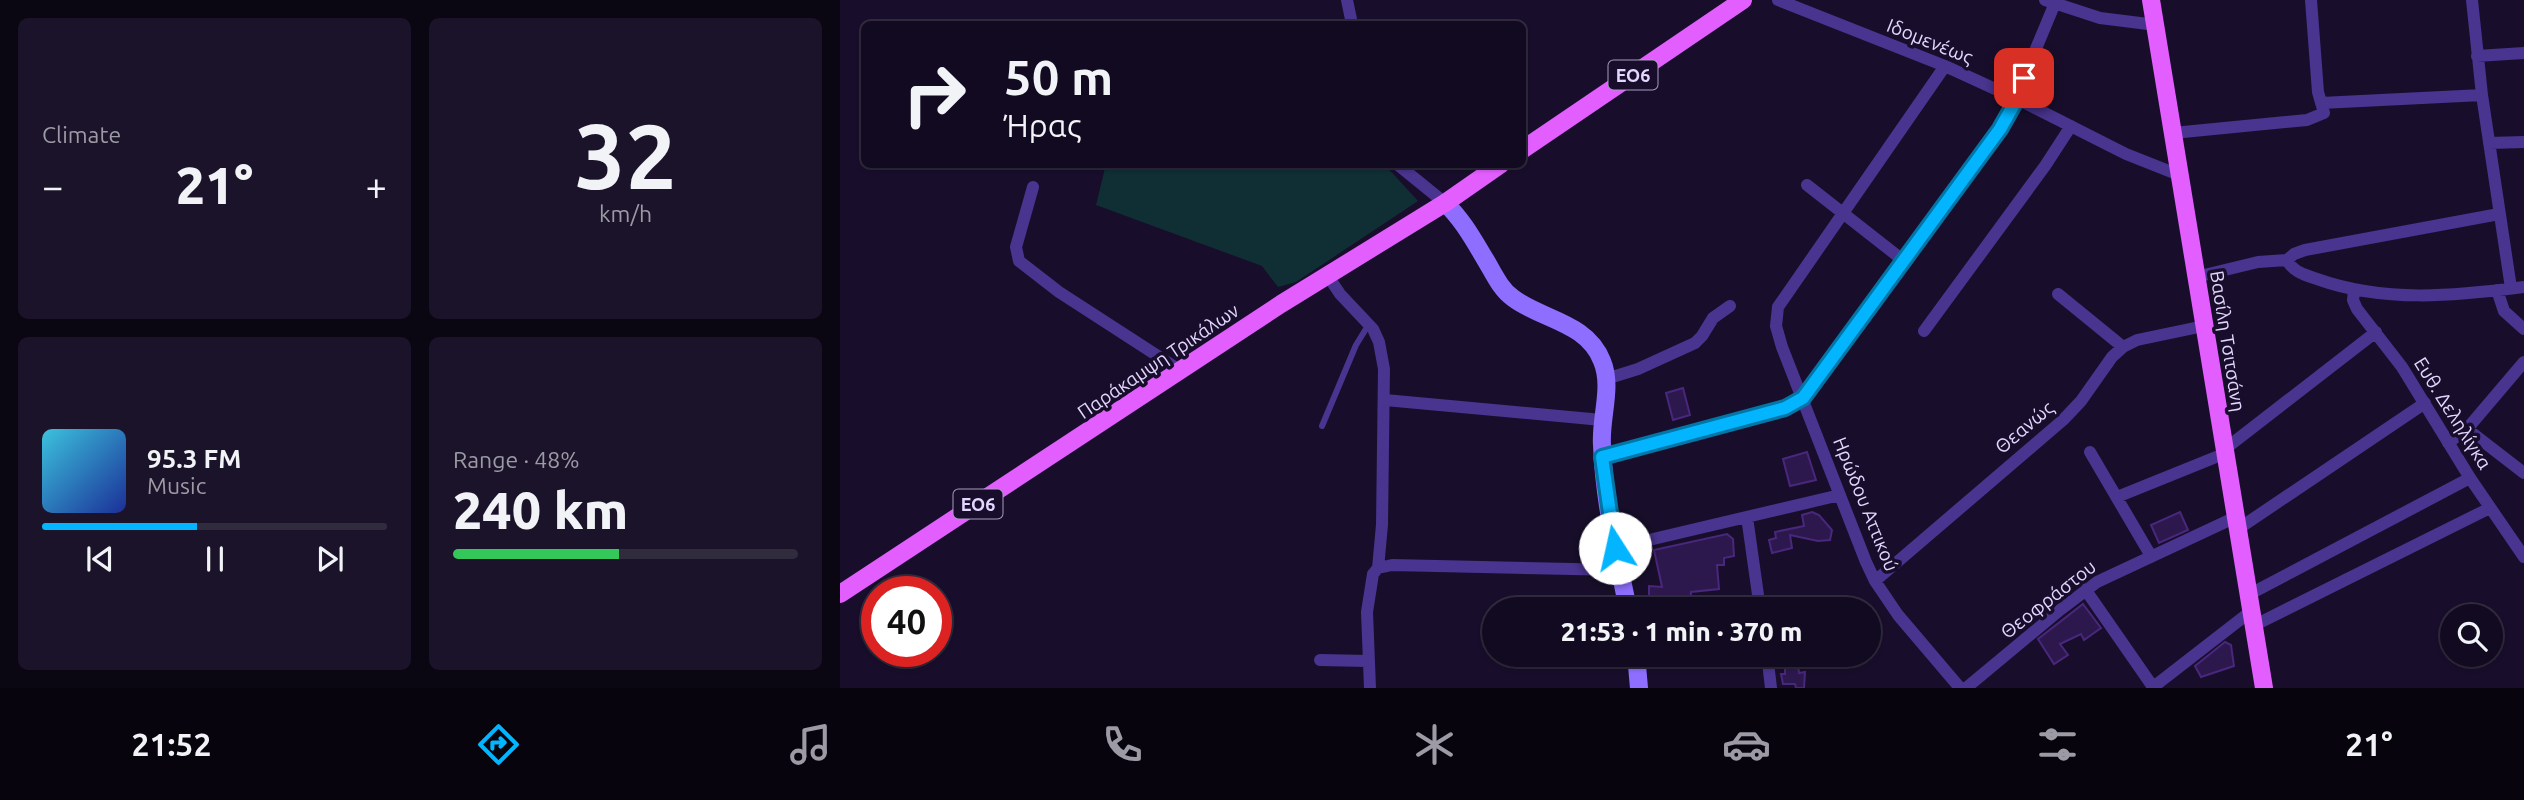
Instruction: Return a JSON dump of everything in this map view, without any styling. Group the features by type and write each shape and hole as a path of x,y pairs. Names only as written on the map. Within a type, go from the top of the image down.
{"main road":[{"name":"ΕΟ6","path":"1526,147 1723,6 1743,0"},
{"name":"Βασίλη Τσιτσάνη","path":"2151,0 2264,688"},
{"name":"Παράκαμψη Τρικάλων","path":"840,594 1495,168"}],"street":[{"path":"1347,0 1351,21"},
{"name":"Ιδομενέως","path":"1777,0 1945,66 2126,154 2179,175"},
{"path":"2311,0 2322,108"},
{"path":"2287,260 2292,268 2302,274 2354,291 2374,294 2415,295 2518,287 2499,214 2472,0"},
{"path":"1602,457 1785,408 1803,398 2000,129 2017,99 2050,2 2109,20 2156,25"},
{"path":"2477,56 2524,53"},
{"path":"1844,214 1945,66"},
{"path":"2173,133 2307,120 2322,108 2482,95"},
{"path":"1924,331 2045,166 2071,125"},
{"path":"2489,143 2524,142"},
{"path":"1402,168 1445,203 1465,226 1509,295 1576,330 1587,338 1600,355 1606,379 1602,457 1615,548 1626,597"},
{"path":"1808,185 1905,261"},
{"path":"1034,187 1016,247 1019,261 1048,285 1181,371"},
{"name":"Ηρώδου Αττικού","path":"1844,214 1776,314 1778,336 1875,581 1898,615 1960,688"},
{"path":"2196,277 2258,262 2287,260 2305,250 2499,214"},
{"path":"1328,276 1369,324 1381,350 1385,400 1382,513 1378,568 1373,574 1369,598 1370,688"},
{"path":"2497,290 2504,311 2524,330"},
{"name":"Ευθ. Δεληλίγκα","path":"2354,291 2355,306 2402,366 2470,478 2524,557"},
{"path":"2058,295 2123,347 2146,338 2204,326"},
{"path":"1606,379 1638,369 1695,343 1713,318 1730,306"},
{"path":"2117,497 2225,451 2376,332"},
{"name":"Θεανώς","path":"1875,581 2063,420 2123,347"},
{"path":"2448,443 2467,429 2524,362"},
{"path":"1385,400 1602,420"},
{"name":"Θεοφράστου","path":"1966,688 2085,589 2151,556 2237,523 2310,483 2424,403"},
{"path":"2467,429 2524,474"},
{"path":"2090,452 2151,556"},
{"path":"2085,589 2152,687 2250,611 2470,478"},
{"path":"1615,548 1840,495"},
{"path":"2250,611 2490,508"},
{"path":"1746,517 1758,597"},
{"path":"1378,568 1392,565 1620,570"},
{"path":"1320,660 1368,661"},
{"path":"1637,667 1639,688"},
{"path":"1769,667 1771,688"}],"lane":[{"path":"1322,426 1356,345 1369,324"}],"green space":[{"path":"1105,168 1388,168 1418,201 1296,282 1278,287 1262,266 1096,205"}],"building":[{"path":"1683,388 1690,415 1673,420 1666,393"},
{"path":"1807,452 1816,480 1790,486 1783,459"},
{"path":"1812,512 1819,515 1832,530 1830,540 1818,541 1790,535 1792,548 1772,553 1769,540 1776,538 1775,532 1804,526 1802,515"},
{"path":"2180,512 2188,530 2159,543 2151,525"},
{"path":"1727,534 1733,539 1734,556 1724,558 1724,565 1717,565 1719,589 1691,592 1691,597 1649,597 1649,586 1662,587 1654,550"},
{"path":"2083,604 2101,628 2084,640 2081,634 2060,644 2068,655 2054,664 2038,639"},
{"path":"2225,642 2231,645 2234,666 2201,677 2195,666"},
{"path":"1798,667 1799,673 1805,672 1804,688 1796,688 1795,684 1783,684 1781,674 1785,674 1785,668"}],"route":[{"path":"1615,548 1602,457 1785,408 1803,398 2000,129 2017,99 2024,78"}]}
